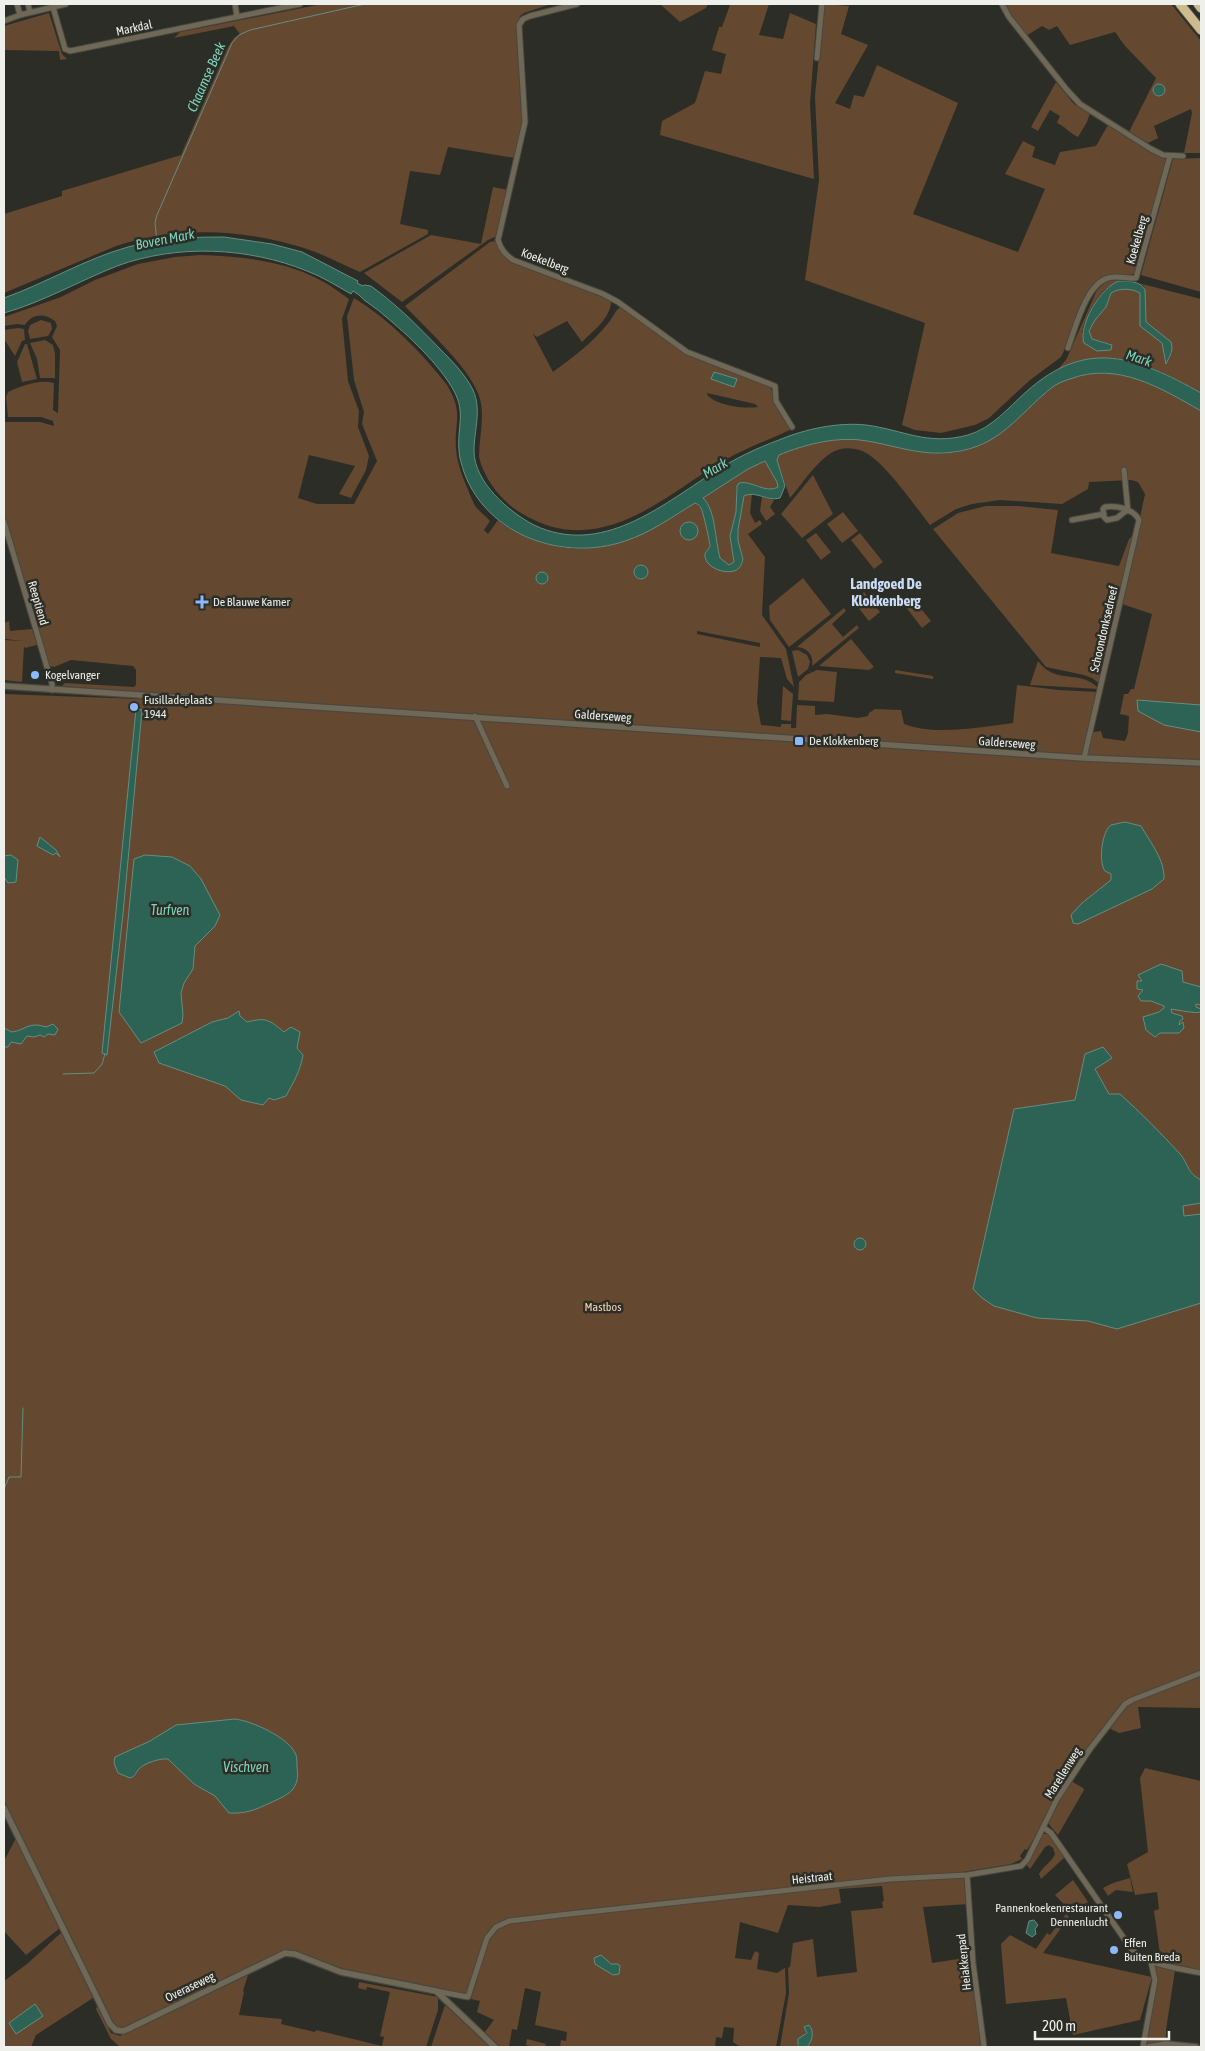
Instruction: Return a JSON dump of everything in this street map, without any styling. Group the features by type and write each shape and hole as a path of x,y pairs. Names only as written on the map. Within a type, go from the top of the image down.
{"highway":[{"path":"1180,4 1201,30"},
{"path":"1198,4 1201,8"}],"street":[{"path":"17,4 20,15"},
{"path":"28,4 30,12"},
{"path":"4,21 30,12 66,4"},
{"path":"235,4 237,17"},
{"name":"Markdal","path":"53,6 65,49 70,51 300,4"},
{"name":"Koekelberg","path":"577,4 530,16 523,20 520,25 519,35 525,122 498,240 500,248 513,260 616,300 687,352 775,386 776,401 792,426"},
{"path":"817,58 822,4"},
{"path":"1002,4 1015,25 1066,90 1080,104 1151,149 1170,156 1183,156"},
{"name":"Koekelberg","path":"1068,348 1094,287 1099,282 1110,277 1136,278 1170,156"},
{"name":"Schoondonksedreef","path":"1084,758 1139,520 1137,515 1128,510 1124,470"},
{"path":"1107,506 1128,510 1117,518 1105,519 1104,508 1107,506"},
{"path":"1072,520 1104,514"},
{"name":"Reeptiend","path":"4,522 52,684 52,690"},
{"name":"Galderseweg","path":"4,686 1084,758 1201,763"},
{"path":"475,716 508,786"},
{"name":"Marellenweg","path":"1043,1827 1057,1799 1125,1704 1201,1673"},
{"name":"Overaseweg","path":"4,1808 110,2024 116,2030 123,2031 128,2029 285,1953 296,1954 341,1972 436,1991"},
{"path":"1043,1827 1051,1833 1069,1857 1138,1956 1150,1962 1201,1973"},
{"name":"Heistraat","path":"436,1991 468,1997 487,1938 496,1927 505,1922 871,1881 967,1875 1024,1864 1043,1827"},
{"name":"Heiakkerpad","path":"967,1875 973,1963 984,2047"},
{"path":"1143,2047 1155,1980 1150,1962"},
{"path":"436,1991 494,2047"},
{"path":"1148,2047 1166,2044 1196,2047"}],"green space":[{"path":"322,4 551,4 524,13 520,16 517,28 524,117 515,158 448,147 440,175 410,171 400,224 428,230 428,234 360,272 311,250 281,242 234,234 186,233 163,235 116,246 4,293 4,214 62,196 62,191 181,155 228,47 234,38 240,34 234,26 174,38 180,32"},
{"path":"660,4 708,4 706,8 680,22"},
{"path":"769,4 759,35 783,39 790,13 816,24 810,104 814,179 660,135 662,121 695,103 705,71 721,74 726,54 712,50 719,27 722,27 730,5"},
{"path":"824,4 849,6 841,34 868,45 835,103 850,109 854,95 864,97 877,65 958,103 913,214 1018,252 1045,189 1005,174 1023,141 1035,147 1032,157 1055,165 1060,152 1096,146 1108,125 1150,152 1165,158 1166,161 1135,273 1126,276 1107,276 1096,282 1061,357 1030,380 989,418 975,425 941,433 915,430 902,425 925,323 805,280 819,180 815,96"},
{"path":"1004,4 1171,4 1201,41 1201,153 1184,153 1192,113 1191,109 1154,126 1158,138 1148,143 1129,132 1156,78 1125,46 1115,32 1070,45 1057,26 1049,30 1042,26 1026,36"},
{"path":"49,13 62,54 67,59 60,60 59,51 4,50 4,26"},
{"path":"1056,82 1074,104 1090,113 1078,137 1057,123 1060,116 1050,110 1038,131 1031,127"},
{"path":"1201,158 1201,292 1141,275 1173,159"},
{"path":"493,187 508,190 497,236 488,240 402,302 364,273 431,235 481,244"},
{"path":"496,241 501,252 506,257 611,301 605,319 582,342 567,321 537,337 533,334 553,372 590,342 621,307 682,351 770,385 774,398 792,429 723,461 668,497 622,521 598,528 574,530 548,526 521,513 507,503 495,489 481,465 479,457 482,413 480,399 475,387 458,362 405,306 490,242","holes":["707,393 755,404 758,407 732,406 718,402 708,396"]},
{"name":"Mastbos","path":"200,255 246,258 277,264 320,280 349,299 342,319 348,381 359,411 358,427 369,456 366,470 351,498 339,494 355,466 309,455 298,498 317,504 354,504 377,461 362,424 364,412 354,380 347,316 354,298 380,316 404,337 447,385 457,410 456,449 458,463 474,504 490,521 484,530 488,534 498,520 510,529 534,540 578,549 599,547 638,535 695,503 699,505 703,512 710,543 706,560 713,567 743,562 738,540 740,516 746,494 752,494 750,513 755,523 760,520 762,524 748,534 765,557 762,615 786,649 794,687 787,679 781,658 760,657 757,703 761,725 781,727 781,724 791,724 791,728 796,728 797,705 815,706 815,715 827,714 858,718 868,716 875,709 901,710 904,724 916,728 958,730 1013,723 1017,685 1098,692 1093,732 1101,731 1103,738 1125,741 1128,733 1129,716 1120,714 1124,694 1128,694 1131,689 1134,689 1152,614 1122,604 1145,494 1138,482 1131,480 1089,482 1088,489 1062,504 1000,500 972,504 956,509 930,525 893,477 876,460 864,452 845,448 831,453 814,468 790,498 777,460 779,455 798,448 850,439 931,453 957,452 972,448 997,436 1055,386 1087,374 1105,373 1122,375 1138,380 1154,386 1201,411 1201,1708 1138,1707 1141,1728 1119,1733 1105,1726 1102,1728 1027,1850 1025,1849 1020,1856 1022,1859 1011,1864 963,1872 969,1904 923,1907 932,1963 971,1957 983,2047 807,2047 811,2042 807,2031 797,2045 798,2047 780,2047 789,1993 788,1968 790,1967 793,1943 813,1939 817,1977 857,1972 851,1911 883,1908 882,1886 839,1889 841,1903 819,1907 788,1905 778,1933 740,1922 735,1958 751,1960 755,1951 759,1953 757,1969 777,1973 785,1968 786,1993 776,2047 739,2046 733,2042 734,2028 724,2027 722,2038 716,2037 715,2047 560,2047 561,2040 566,2041 567,2032 535,2025 541,1992 525,1988 517,2030 512,2029 509,2047 501,2047 484,2033 494,2020 477,2012 480,2001 471,1999 478,1977 466,1996 350,1971 302,1954 278,1954 119,2030 112,2024 4,1800 4,694 139,699 140,693 62,686 65,683 134,687 136,685 136,670 133,666 71,660 54,667 49,666 4,514 4,422 40,422 54,426 53,421 41,417 8,417 6,397 8,392 25,385 42,382 54,383 53,410 58,413 60,350 52,337 57,326 51,318 35,316 25,325 4,326 4,317 61,297 95,280 138,264 175,257","holes":["697,631 760,643 760,647 697,634"]},
{"path":"1106,281 1126,281 1117,282 1103,292 1092,307 1082,332 1097,351 1105,351 1111,344 1092,339 1089,331 1106,307 1111,293 1121,289 1136,291 1140,293 1140,325 1162,343 1166,363 1172,352 1146,322 1144,286 1138,283 1201,299 1201,393 1149,367 1115,358 1097,358 1058,369 1066,360 1097,290"},
{"path":"41,320 51,323 52,329 48,336 30,339 28,331 30,325"},
{"path":"24,329 25,340 22,341 15,356 4,339 4,330"},
{"path":"45,340 53,345 55,378 40,378 37,359 30,343"},
{"path":"25,344 27,344 37,379 22,382 17,362"},
{"path":"765,461 777,482 778,488 771,490 736,489 736,512 730,536 734,562 729,565 720,558 711,511 703,498 748,469"},
{"path":"813,475 833,514 802,538 781,514"},
{"path":"762,497 774,500 770,507 775,514 766,521 760,511"},
{"path":"986,506 1018,506 1058,510 1051,553 1119,566 1129,539 1132,536 1100,684 1084,675 1046,667 933,529 958,513"},
{"path":"843,512 858,531 842,543 827,524"},
{"path":"816,533 831,552 821,560 806,540"},
{"path":"860,533 883,562 874,569 851,540"},
{"path":"803,578 831,614 789,647 770,620 769,606"},
{"path":"864,592 880,612 869,621 853,601"},
{"path":"913,599 931,621 922,628 905,606"},
{"path":"844,608 846,611 832,624 843,637 857,625 859,628 812,666 812,659 809,653 797,647"},
{"path":"9,621 10,631 32,629 37,645 25,648 24,646 22,682 4,680 4,640 24,641 5,639 4,623"},
{"path":"851,639 874,667 869,670 819,666"},
{"path":"798,650 807,655 810,662 808,669 798,677 792,651"},
{"path":"1038,661 1045,669 1052,673 1084,679 1099,689 1030,685"},
{"path":"817,670 837,672 834,702 798,700 799,682 806,675"},
{"path":"895,670 933,676 933,679 895,673"},
{"path":"783,686 793,694 791,721 781,720"},
{"path":"1145,1768 1201,1781 1201,1970 1161,1961 1154,1911 1159,1909 1157,1892 1135,1895 1127,1864 1148,1852 1140,1778"},
{"path":"1071,1781 1084,1790 1058,1835 1047,1822"},
{"path":"1043,1834 1049,1834 1065,1857 1041,1879 1039,1874 1055,1854 1053,1848 1049,1845 1045,1847 1030,1869 1026,1864"},
{"path":"16,1838 60,1928 26,1955 4,1931 4,1861"},
{"path":"1130,1878 1133,1892 1116,1890 1108,1896 1103,1888 1113,1883"},
{"path":"1073,1880 1088,1902 1072,1913 1055,1895"},
{"path":"1066,1914 1069,1917 1043,1953 1152,1977 1140,2020 1073,2035 1066,1998 1006,2004 1001,1944 1010,1935 1036,1949 1047,1933 1050,1935"},
{"path":"62,1932 93,1998 36,2035 31,2047 4,2047 4,1981 27,1964"},
{"path":"1152,1963 1175,1970 1166,2042 1145,2045 1156,1975"},
{"path":"248,1975 239,2015 282,2019 281,2024 315,2032 316,2030 382,2046 384,2037 380,2036 390,1992 367,1987 366,1990 358,1988 359,1982 438,1997 438,2010 426,2047 120,2047 111,2039 96,2009 97,2006 111,2033 120,2036"},
{"path":"445,2005 492,2047 431,2047"},
{"path":"527,2039 546,2044 545,2047 526,2045"}],"water":[{"path":"1157,84 1161,84 1165,90 1161,96 1157,96 1153,92 1153,88"},
{"path":"224,237 272,244 302,252 358,281 357,283 363,286 371,286 390,301 454,363 473,390 477,405 474,451 476,463 486,485 504,504 524,519 534,525 559,533 583,535 606,531 629,523 673,499 738,458 789,436 811,430 855,424 880,427 928,438 940,439 968,435 992,423 1048,375 1070,364 1091,359 1112,358 1134,362 1178,380 1201,393 1201,411 1154,386 1138,380 1122,375 1105,373 1087,374 1067,380 1050,389 996,437 970,449 929,453 850,439 808,445 788,451 779,455 777,460 785,486 780,498 771,499 753,494 744,496 738,530 738,541 743,559 738,569 730,572 716,569 706,561 705,555 710,546 709,539 702,510 695,503 652,529 625,541 602,547 577,548 553,545 530,538 509,527 490,513 475,494 464,472 460,456 460,406 454,391 441,371 404,332 359,295 353,291 351,294 313,273 284,263 237,253 212,251 164,254 117,266 33,303 4,313 4,298 112,252 152,242","holes":["765,461 778,487 773,489 749,483 739,483 737,486 736,512 730,536 734,562 729,565 720,558 713,518 703,498 748,469"]},
{"path":"1119,281 1137,283 1145,290 1146,322 1171,342 1172,345 1172,351 1166,364 1162,343 1140,326 1140,293 1133,290 1121,289 1111,293 1106,307 1089,331 1092,339 1112,345 1111,350 1097,351 1084,343 1084,327 1092,308 1105,291"},
{"path":"714,372 737,379 734,387 711,379"},
{"path":"685,522 693,522 698,527 696,538 685,540 680,535 680,527"},
{"path":"641,565 646,567 648,572 646,577 641,579 636,577 634,572 636,567"},
{"path":"544,572 547,573 547,583 540,584 537,583 536,576 537,573"},
{"path":"1137,700 1201,705 1201,732 1164,725 1138,711"},
{"path":"136,709 142,710 123,914 107,1055 102,1053"},
{"path":"1125,822 1141,826 1160,858 1164,879 1152,889 1078,924 1073,923 1071,915 1082,903 1111,880 1111,874 1105,871 1103,867 1101,854 1103,840 1105,833 1111,825"},
{"path":"40,837 56,850 60,857 56,853 53,855 37,846"},
{"path":"11,855 18,860 16,882 8,883 4,877 4,856"},
{"name":"Turfven","path":"145,855 172,857 190,866 201,879 220,915 215,926 195,946 193,969 184,983 181,993 182,1023 141,1043 119,1012 134,859"},
{"path":"1161,964 1182,971 1183,982 1201,987 1201,1005 1196,1004 1196,1007 1201,1009 1201,1012 1171,1009 1172,1013 1182,1016 1183,1019 1179,1025 1183,1022 1184,1028 1179,1033 1160,1033 1155,1037 1146,1030 1143,1017 1159,1012 1164,1006 1151,1001 1141,1001 1138,996 1143,990 1137,989 1137,981 1142,981 1138,975"},
{"path":"239,1011 240,1016 247,1022 264,1020 271,1022 284,1032 291,1027 300,1032 297,1048 303,1055 302,1061 286,1096 274,1100 269,1098 263,1105 241,1100 225,1086 159,1063 154,1052 212,1022 228,1018"},
{"path":"53,1024 58,1029 55,1035 48,1034 44,1037 40,1035 34,1037 27,1036 21,1044 11,1042 8,1047 4,1047 4,1028 12,1032 31,1025 46,1027"},
{"path":"1103,1047 1112,1058 1095,1069 1109,1094 1120,1094 1128,1101 1173,1146 1183,1158 1190,1171 1201,1180 1201,1203 1183,1206 1184,1216 1201,1214 1201,1303 1117,1329 1088,1321 1037,1318 994,1306 973,1289 1014,1109 1075,1100 1085,1054"},
{"path":"860,1238 866,1244 860,1250 854,1244"},
{"name":"Vischven","path":"235,1719 270,1731 286,1742 292,1749 297,1758 298,1773 295,1786 288,1794 255,1810 229,1813 215,1796 194,1784 168,1759 157,1760 140,1767 134,1776 130,1778 118,1773 114,1763 115,1757 150,1741 176,1725"},
{"path":"1034,1920 1038,1925 1035,1929 1036,1934 1032,1937 1026,1933 1029,1921"},
{"path":"601,1955 611,1964 618,1964 620,1966 619,1974 613,1975 595,1964 594,1958"},
{"path":"35,2004 43,2016 16,2034 9,2023"},
{"path":"809,2025 812,2033 810,2042 807,2047 798,2047 798,2039 807,2033 804,2027"}],"waterway":[{"name":"Chaamse Beek","path":"157,241 155,223 157,215 232,43 239,35 250,30 365,4"},
{"path":"63,1074 94,1073 102,1064 105,1054"},
{"path":"4,1489 9,1477 21,1477 23,1408"}],"place":[{"name":"De Blauwe Kamer","path":"202,602"},
{"name":"Kogelvanger","path":"35,675"},
{"name":"Fusilladeplaats 1944","path":"134,707"},
{"name":"De Klokkenberg","path":"799,741"},
{"name":"Pannenkoekenrestaurant Dennenlucht","path":"1118,1915"},
{"name":"Effen Buiten Breda","path":"1114,1950"}],"district":[{"name":"Landgoed De Klokkenberg","path":"886,592"}],"water label":[{"name":"Boven Mark","path":"165,239"},
{"name":"Mark","path":"1139,358"},
{"name":"Mark","path":"715,468"}]}
